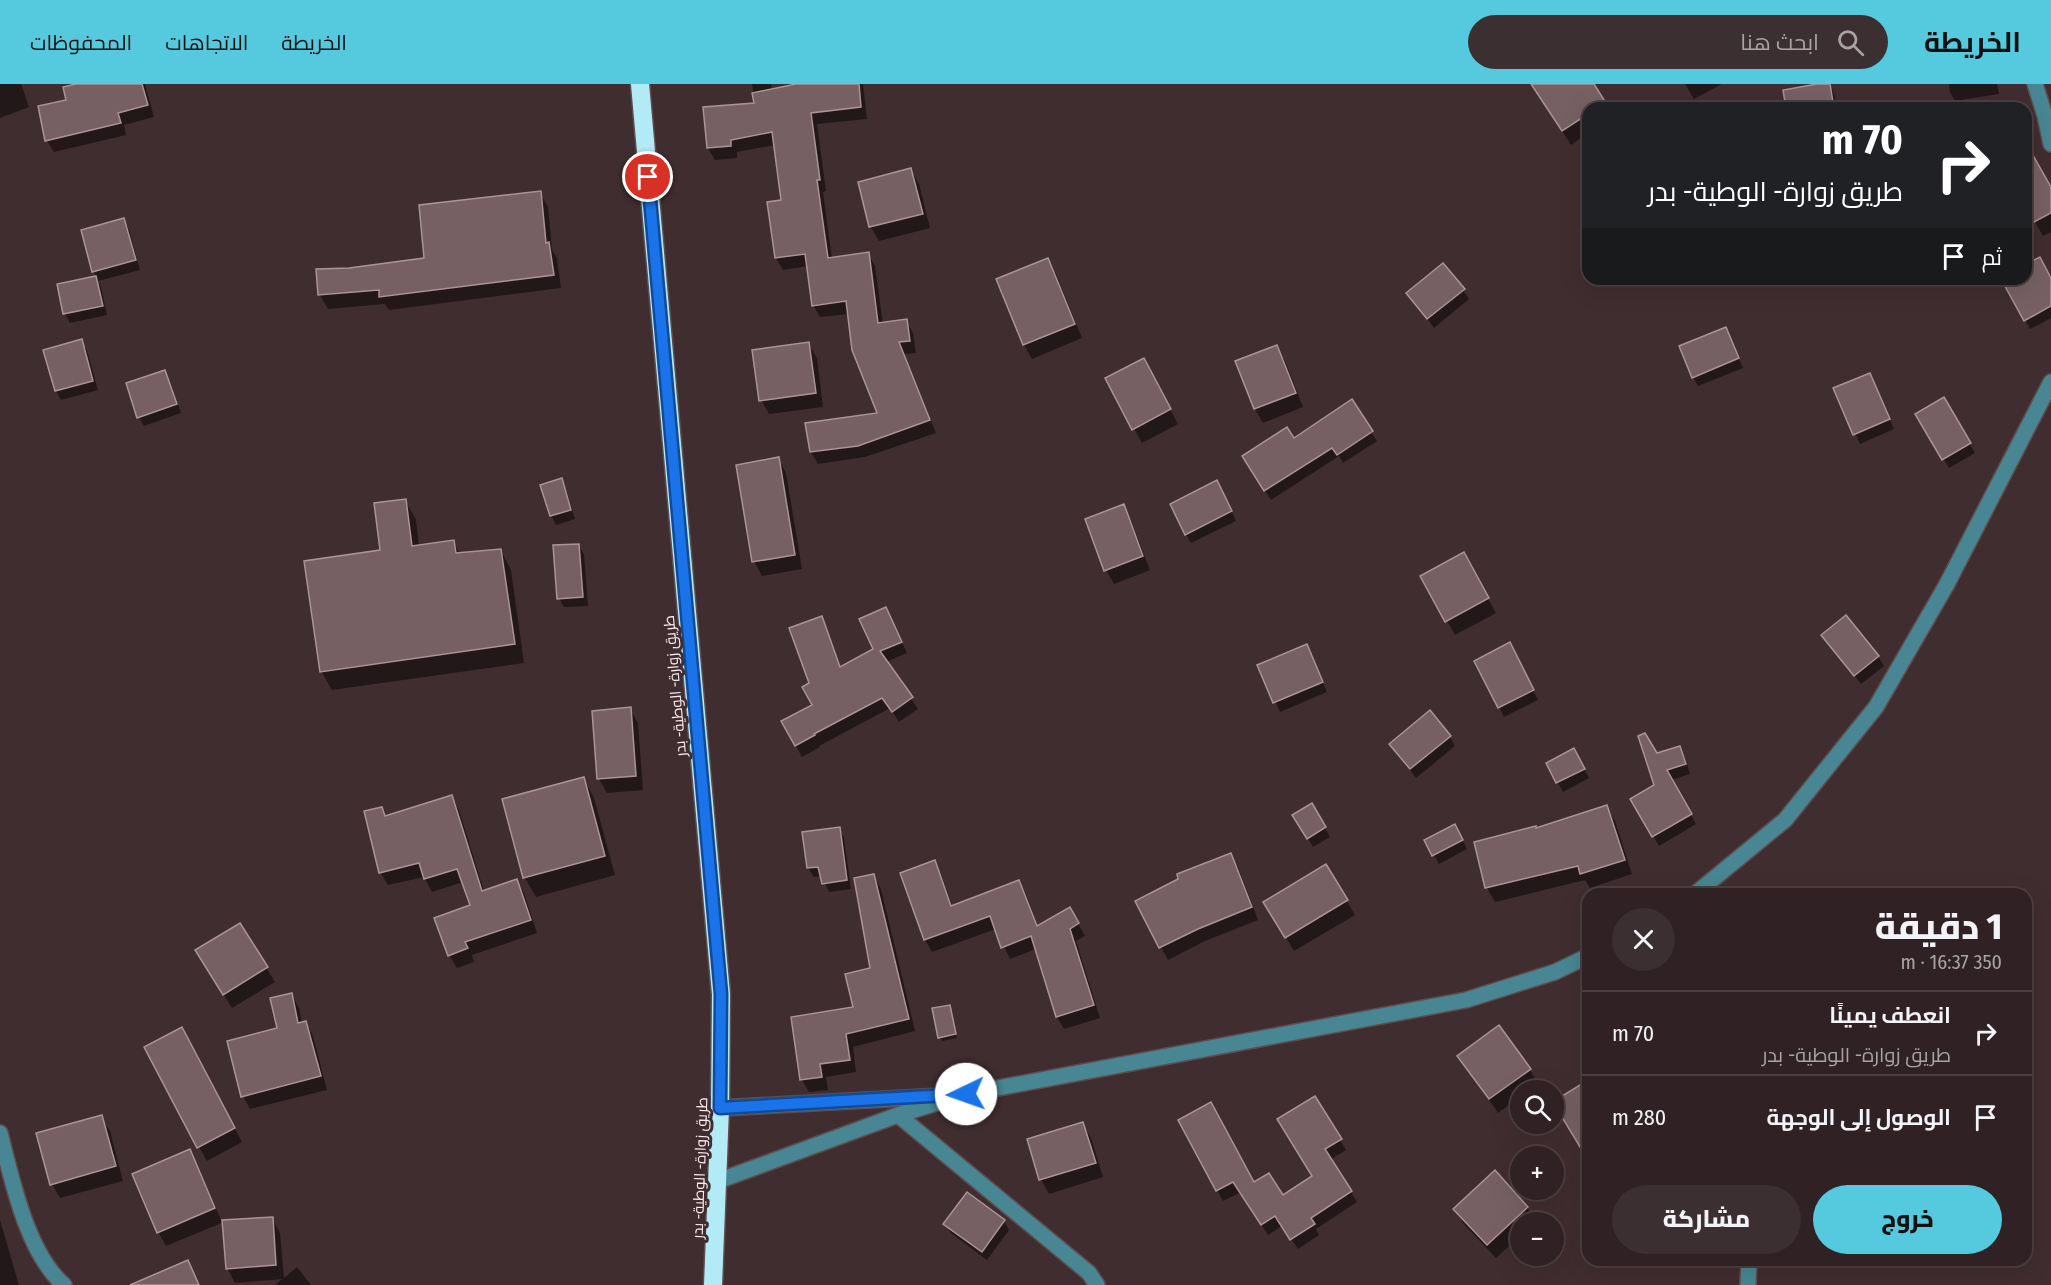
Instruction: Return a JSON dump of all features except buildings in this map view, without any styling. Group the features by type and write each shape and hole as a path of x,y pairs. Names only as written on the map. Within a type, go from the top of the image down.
{"highway":[{"name":"طريق زوارة- الوطية- بدر","path":"640,84 721,994 718,1181 713,1285"}],"street":[{"path":"2035,84 2051,144"},
{"path":"1702,888 1785,820 1876,707 1947,584 2051,382"},
{"path":"718,1181 898,1115 966,1094 1466,1000 1555,972 1582,959"},
{"path":"720,1108 966,1094"},
{"path":"898,1115 1089,1273 1097,1285"},
{"path":"0,1133 33,1244 54,1277 64,1285"},
{"path":"1748,1285 1749,1266"}],"route":[{"path":"648,177 721,994 720,1108 966,1094"}]}
